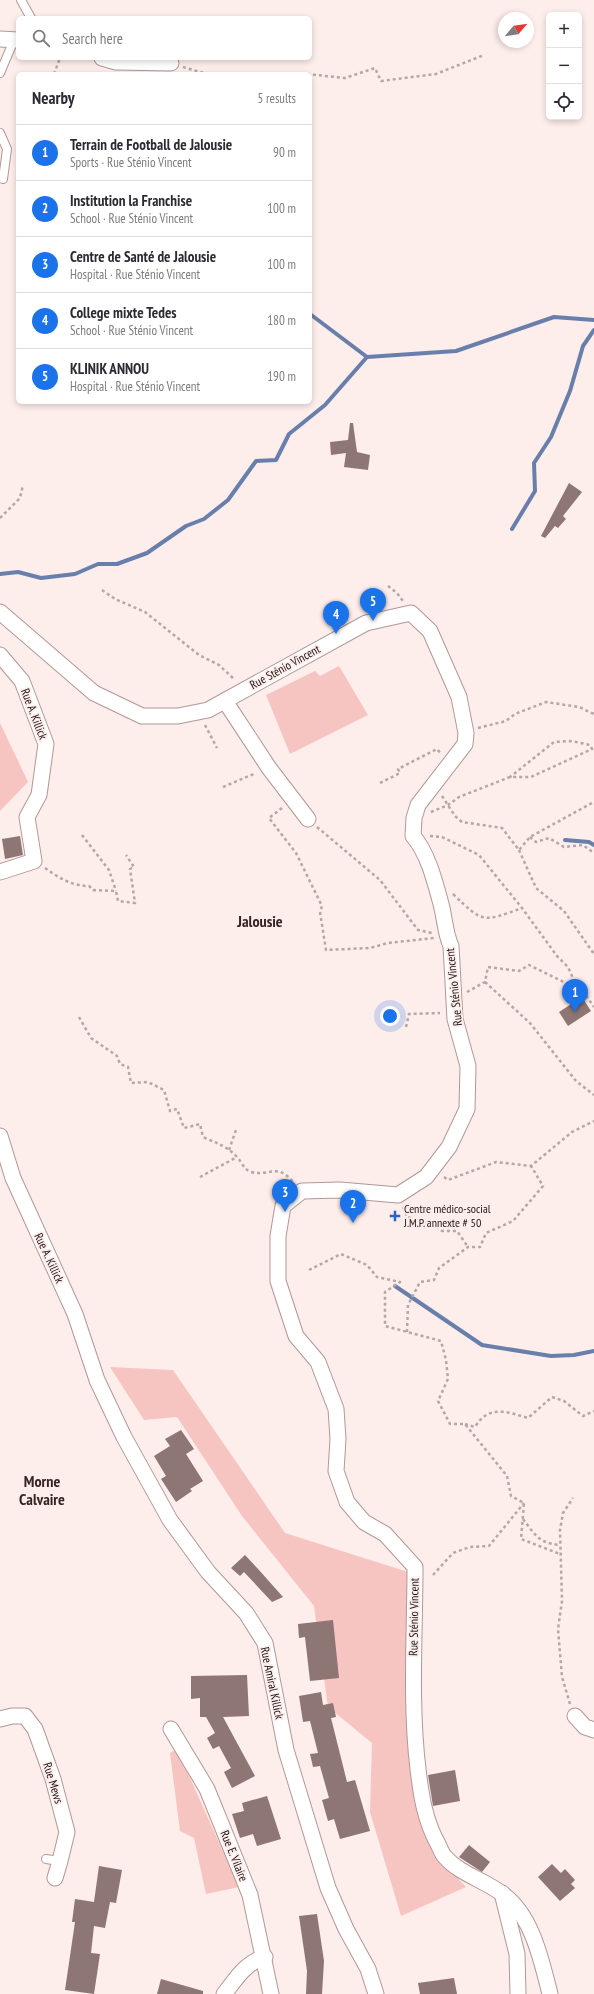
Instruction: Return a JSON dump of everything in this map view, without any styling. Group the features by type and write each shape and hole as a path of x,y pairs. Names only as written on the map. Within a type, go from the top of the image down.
{"street":[{"path":"109,60 116,62 171,63"},
{"name":"Rue Sténio Vincent","path":"0,612 94,693 142,716 178,716 208,710 366,623 411,613 430,631 459,697 466,731 465,744 451,765 418,805 414,818 414,836 421,845 441,905 446,936 451,946 455,1020 468,1066 467,1109 450,1147 426,1177 398,1195"},
{"name":"Rue A. Killick","path":"0,655 22,681 46,744 39,794 27,817 34,861"},
{"path":"225,701 269,768 308,819"},
{"path":"0,872 34,861"},
{"name":"Rue A. Killick","path":"0,1136 13,1178 44,1250 75,1314 97,1380"},
{"path":"302,1191 340,1190 398,1195"},
{"name":"Rue Sténio Vincent","path":"302,1191 283,1206 278,1236 278,1281 296,1336 318,1362 336,1409 338,1439 336,1471 347,1502 364,1522 386,1534 415,1567 413,1681 415,1744 420,1790 429,1829 445,1857 467,1874 502,1893 522,1912 536,1944 550,1994"},
{"name":"Rue Amiral Killick","path":"97,1380 124,1437 170,1520 208,1572 246,1613 265,1643 286,1750 328,1888 346,1929 368,1970 376,1994"},
{"name":"Rue Mews","path":"0,1719 12,1716 25,1716 35,1729 53,1779 66,1832 53,1860 55,1878"},
{"path":"575,1716 585,1727 594,1730"},
{"name":"Rue E. Vilaire","path":"171,1729 207,1789 250,1895 265,1957 271,1994"},
{"path":"502,1893 517,1954 518,1994"},
{"path":"224,1994 254,1960 265,1957"}],"lane":[{"path":"21,0 30,16"},
{"path":"0,73 11,39"},
{"path":"0,133 7,149 4,179"}],"path":[{"path":"312,75 345,78 375,68 381,80 436,74 484,55"},
{"path":"55,72 59,60"},
{"path":"171,63 200,72"},
{"path":"0,518 20,498 23,484"},
{"path":"388,586 398,593 411,613"},
{"path":"102,590 115,599 145,612 200,655 218,665 246,689"},
{"path":"466,731 506,721 515,714 546,702 579,707 594,714"},
{"path":"199,712 217,748"},
{"path":"414,818 448,805 459,797 510,777 554,742 572,741 590,745 593,749 531,777 510,777"},
{"path":"380,783 400,772 398,769 437,749 451,765"},
{"path":"223,787 269,768"},
{"path":"434,784 455,816 462,822 502,828 519,850 536,888 564,911 594,954"},
{"path":"294,800 269,818 296,852 322,906 320,912 326,950 370,948 446,936"},
{"path":"519,850 530,838 593,802"},
{"path":"308,819 380,880 418,930 446,936"},
{"path":"82,835 109,870 118,901 135,903 130,869 134,867 126,855"},
{"path":"414,836 442,837 479,855 522,908 557,956 568,967 578,990"},
{"path":"530,838 536,842 549,838 564,847 583,845 594,853"},
{"path":"34,861 61,879 79,886 89,886 93,890 116,891"},
{"path":"451,892 470,911 483,918 494,918 522,908"},
{"path":"406,1027 409,1014 454,1005 485,982 488,967 519,971 529,965 585,994 594,1007"},
{"path":"485,982 530,1022 576,1081 594,1095"},
{"path":"79,1017 91,1038 116,1056 120,1064 128,1067 131,1083 148,1082 164,1090 170,1111 177,1109 184,1128 200,1124 203,1137 213,1142 222,1144 237,1157 246,1170 252,1173 271,1171 286,1173 302,1191"},
{"path":"434,1166 448,1180 496,1162 531,1166 572,1132 594,1121"},
{"path":"229,1150 236,1130"},
{"path":"200,1177 237,1157"},
{"path":"407,1332 408,1305 420,1282 434,1280 439,1268 468,1247 480,1247 486,1234 513,1221 543,1186 531,1166"},
{"path":"398,1195 407,1217 433,1224 442,1231 457,1231 468,1247"},
{"path":"309,1270 341,1254 367,1265 377,1277 400,1282 385,1292 386,1326 441,1341 446,1360 448,1379 438,1401 450,1424 465,1424 475,1427 480,1418 500,1410 528,1418 552,1397 564,1401 583,1416 594,1411"},
{"path":"465,1424 507,1476 510,1496 524,1503"},
{"path":"573,1498 563,1513 560,1530 562,1601 558,1629 562,1677 575,1716"},
{"path":"524,1503 521,1539 560,1554"},
{"path":"434,1575 452,1553 470,1547 489,1546 524,1503"},
{"path":"523,1519 545,1544 560,1545"}],"shaded area":[{"path":"339,666 368,715 290,754 266,695 315,671 320,676"},
{"path":"0,723 28,782 0,811"},
{"path":"110,1367 173,1370 285,1533 408,1572 414,1788 444,1864 466,1887 401,1916 370,1812 372,1743 328,1707 314,1606 242,1516 177,1417 144,1420"},
{"path":"177,1749 239,1887 206,1894 194,1838 180,1831 170,1753"}],"building":[{"path":"350,423 353,423 357,452 370,455 368,470 344,467 346,453 331,455 330,442 348,440"},
{"path":"569,483 582,492 563,516 566,519 558,528 555,526 545,538 541,536"},
{"path":"20,836 23,855 5,859 2,839"},
{"path":"582,997 591,1011 568,1026 559,1012"},
{"path":"181,1430 194,1449 186,1454 203,1481 190,1489 192,1491 176,1502 161,1479 166,1476 154,1456 170,1446 165,1439"},
{"path":"245,1555 283,1597 272,1602 244,1572 240,1576 231,1568"},
{"path":"333,1620 339,1678 310,1681 305,1637 299,1638 298,1624"},
{"path":"247,1675 249,1716 223,1717 255,1776 232,1788 224,1772 231,1768 219,1746 213,1749 207,1738 215,1733 206,1717 200,1717 200,1698 191,1699 191,1676"},
{"path":"321,1692 323,1705 333,1703 336,1717 331,1718 347,1782 355,1780 370,1831 340,1839 334,1819 328,1821 322,1800 329,1798 320,1766 313,1767 310,1754 318,1753 310,1721 303,1722 299,1696"},
{"path":"455,1770 460,1801 433,1806 428,1775"},
{"path":"267,1796 281,1839 257,1846 253,1834 240,1838 232,1814 244,1811 242,1803"},
{"path":"469,1845 490,1862 482,1872 459,1857"},
{"path":"552,1864 561,1873 565,1869 575,1880 571,1884 575,1888 560,1901 538,1877"},
{"path":"99,1866 122,1870 116,1903 110,1902 105,1928 94,1926 91,1953 100,1954 94,1994 65,1990 75,1922 72,1922 75,1899 94,1902"},
{"path":"317,1914 324,1961 322,1994 306,1994 307,1971 299,1916"},
{"path":"454,1978 457,1994 420,1994 418,1983"},
{"path":"161,1979 203,1991 203,1994 157,1994"}],"waterway":[{"path":"312,316 367,357"},
{"path":"0,574 18,572 41,578 75,574 98,564 117,564 147,553 186,526 204,519 228,500 256,461 276,460 289,434 325,405 367,357 456,351 554,317 594,320"},
{"path":"512,529 535,491 534,463 551,437 570,391 583,346 594,330"},
{"path":"565,840 589,842 594,845"},
{"path":"395,1286 482,1345 551,1356 574,1355 594,1351"}],"place":[{"name":"KLINIK ANNOU","path":"373,621"},
{"name":"College mixte Tedes","path":"336,634"},
{"name":"Terrain de Football de Jalousie","path":"575,1012"},
{"name":"Centre de Santé de Jalousie","path":"285,1212"},
{"name":"Centre médico-social J.M.P. annexte # 50","path":"395,1216"},
{"name":"Institution la Franchise","path":"353,1223"}],"district":[{"name":"Jalousie","path":"260,921"},
{"name":"Morne Calvaire","path":"42,1490"}]}
